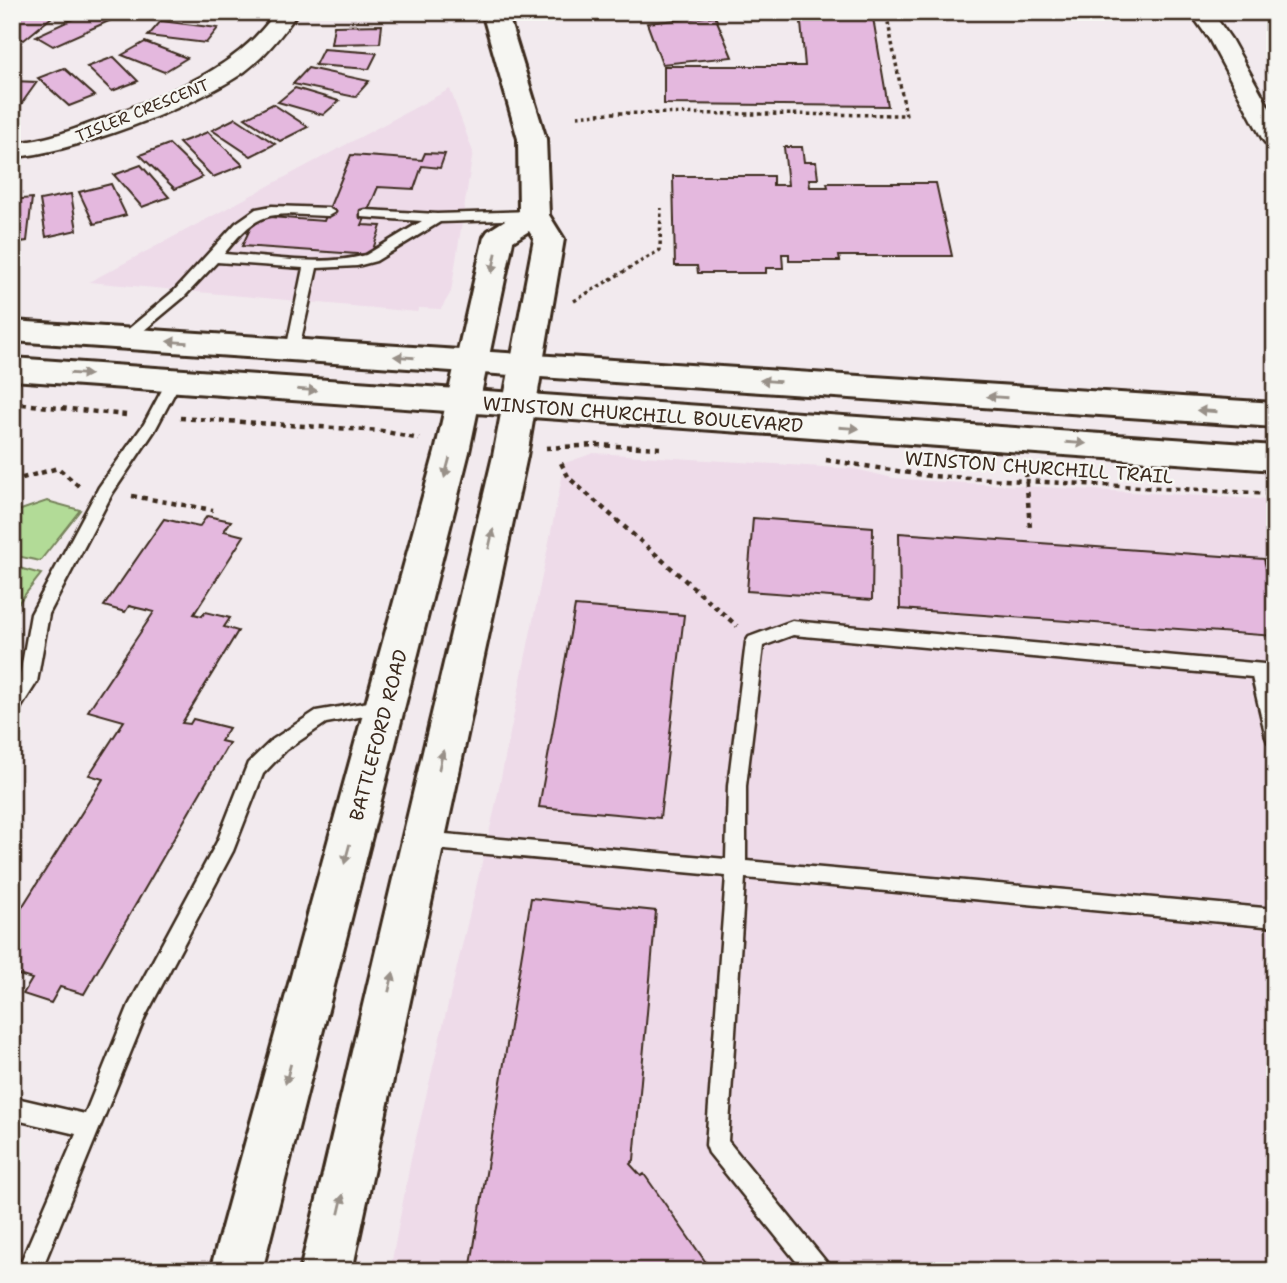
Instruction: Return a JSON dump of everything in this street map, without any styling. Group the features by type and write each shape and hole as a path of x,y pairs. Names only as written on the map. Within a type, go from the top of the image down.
{"street":[{"name":"TISLER CRESCENT","path":"12,150 39,149 71,139 201,89 257,51 287,12"},
{"path":"326,1271 520,405 549,239 534,215 532,139 494,12"},
{"path":"1201,12 1220,39 1275,140"},
{"name":"BATTLEFORD ROAD","path":"236,1271 386,706 463,401 499,237 534,215"},
{"path":"12,331 1275,415"},
{"name":"WINSTON CHURCHILL BOULEVARD","path":"12,369 1275,458"}],"lane":[{"path":"125,339 179,294 214,258 242,221 252,214 263,210 298,215 327,212"},
{"path":"366,214 437,218 534,215"},
{"path":"214,258 311,264 337,258 371,258 437,218"},
{"path":"277,262 283,248"},
{"path":"293,350 311,264"},
{"path":"12,707 28,682 40,614 105,491 150,426 174,381"},
{"path":"819,1271 717,1145 736,869 737,786 755,642 792,628 1267,671 1275,737"},
{"path":"29,1271 136,1012 226,845 255,769 279,745 322,716 386,706"},
{"path":"423,840 1275,918"},
{"path":"12,1108 91,1126"}],"path":[{"path":"576,116 609,113 906,115 886,12"},
{"path":"571,303 660,250 661,208"},
{"path":"12,403 135,416"},
{"path":"177,418 382,431 405,438"},
{"path":"1023,440 1030,529"},
{"path":"552,449 596,445 663,449"},
{"name":"WINSTON CHURCHILL TRAIL","path":"821,460 860,463 930,476 1275,494"},
{"path":"561,463 569,478 755,642"}],"shaded area":[{"path":"450,89 473,152 451,292 441,309 419,308 417,312 89,282"},
{"path":"594,453 855,469 893,478 930,481 1275,500 1275,1271 390,1271 411,1159 494,812 565,463"}],"green space":[{"path":"47,501 80,510 40,561 12,555 12,513"},
{"path":"12,566 41,574 12,611"}],"building":[{"path":"20,12 58,12 24,40 12,37 12,18"},
{"path":"88,12 98,12 111,20 53,46 36,36"},
{"path":"800,12 872,12 888,106 664,104 664,66 805,66"},
{"path":"715,16 732,57 662,64 647,23"},
{"path":"161,21 218,28 206,43 148,36"},
{"path":"382,25 380,43 331,44 334,26"},
{"path":"145,42 187,58 164,72 122,55"},
{"path":"323,49 377,53 369,69 315,65"},
{"path":"114,57 138,81 112,91 87,67"},
{"path":"64,68 95,96 69,106 38,78"},
{"path":"308,68 369,81 355,97 293,84"},
{"path":"12,81 37,82 12,117"},
{"path":"295,88 339,101 323,115 278,102"},
{"path":"273,104 308,127 280,141 245,118"},
{"path":"236,118 275,144 251,156 212,130"},
{"path":"208,132 243,165 213,177 179,143"},
{"path":"169,144 203,177 175,189 140,155"},
{"path":"784,147 802,147 804,162 816,162 818,179 809,179 810,187 828,187 827,183 936,183 952,256 839,256 840,261 789,261 789,254 782,254 783,268 766,268 766,273 698,273 697,266 675,266 673,176 773,176 773,185 788,185"},
{"path":"425,153 445,154 440,168 422,166 414,189 378,187 362,225 381,226 371,255 242,246 256,216 324,221 351,155 422,160"},
{"path":"141,165 169,197 142,207 114,175"},
{"path":"111,184 126,215 94,224 79,192"},
{"path":"71,194 77,230 46,237 40,200"},
{"path":"32,198 27,241 12,243 12,200"},
{"path":"207,516 231,521 224,531 244,536 194,614 202,616 205,612 230,618 224,627 238,631 182,723 190,724 193,719 229,728 221,741 229,743 84,994 60,987 51,1003 23,994 32,979 12,973 12,923 103,779 89,775 124,721 88,711 154,612 129,606 125,612 104,606 164,519 199,527"},
{"path":"753,518 873,527 872,600 747,591"},
{"path":"899,533 1264,559 1275,606 1275,636 900,609"},
{"path":"575,606 684,615 660,818 539,807"},
{"path":"531,898 656,911 634,1160 630,1164 641,1176 644,1174 712,1271 470,1271"}]}
